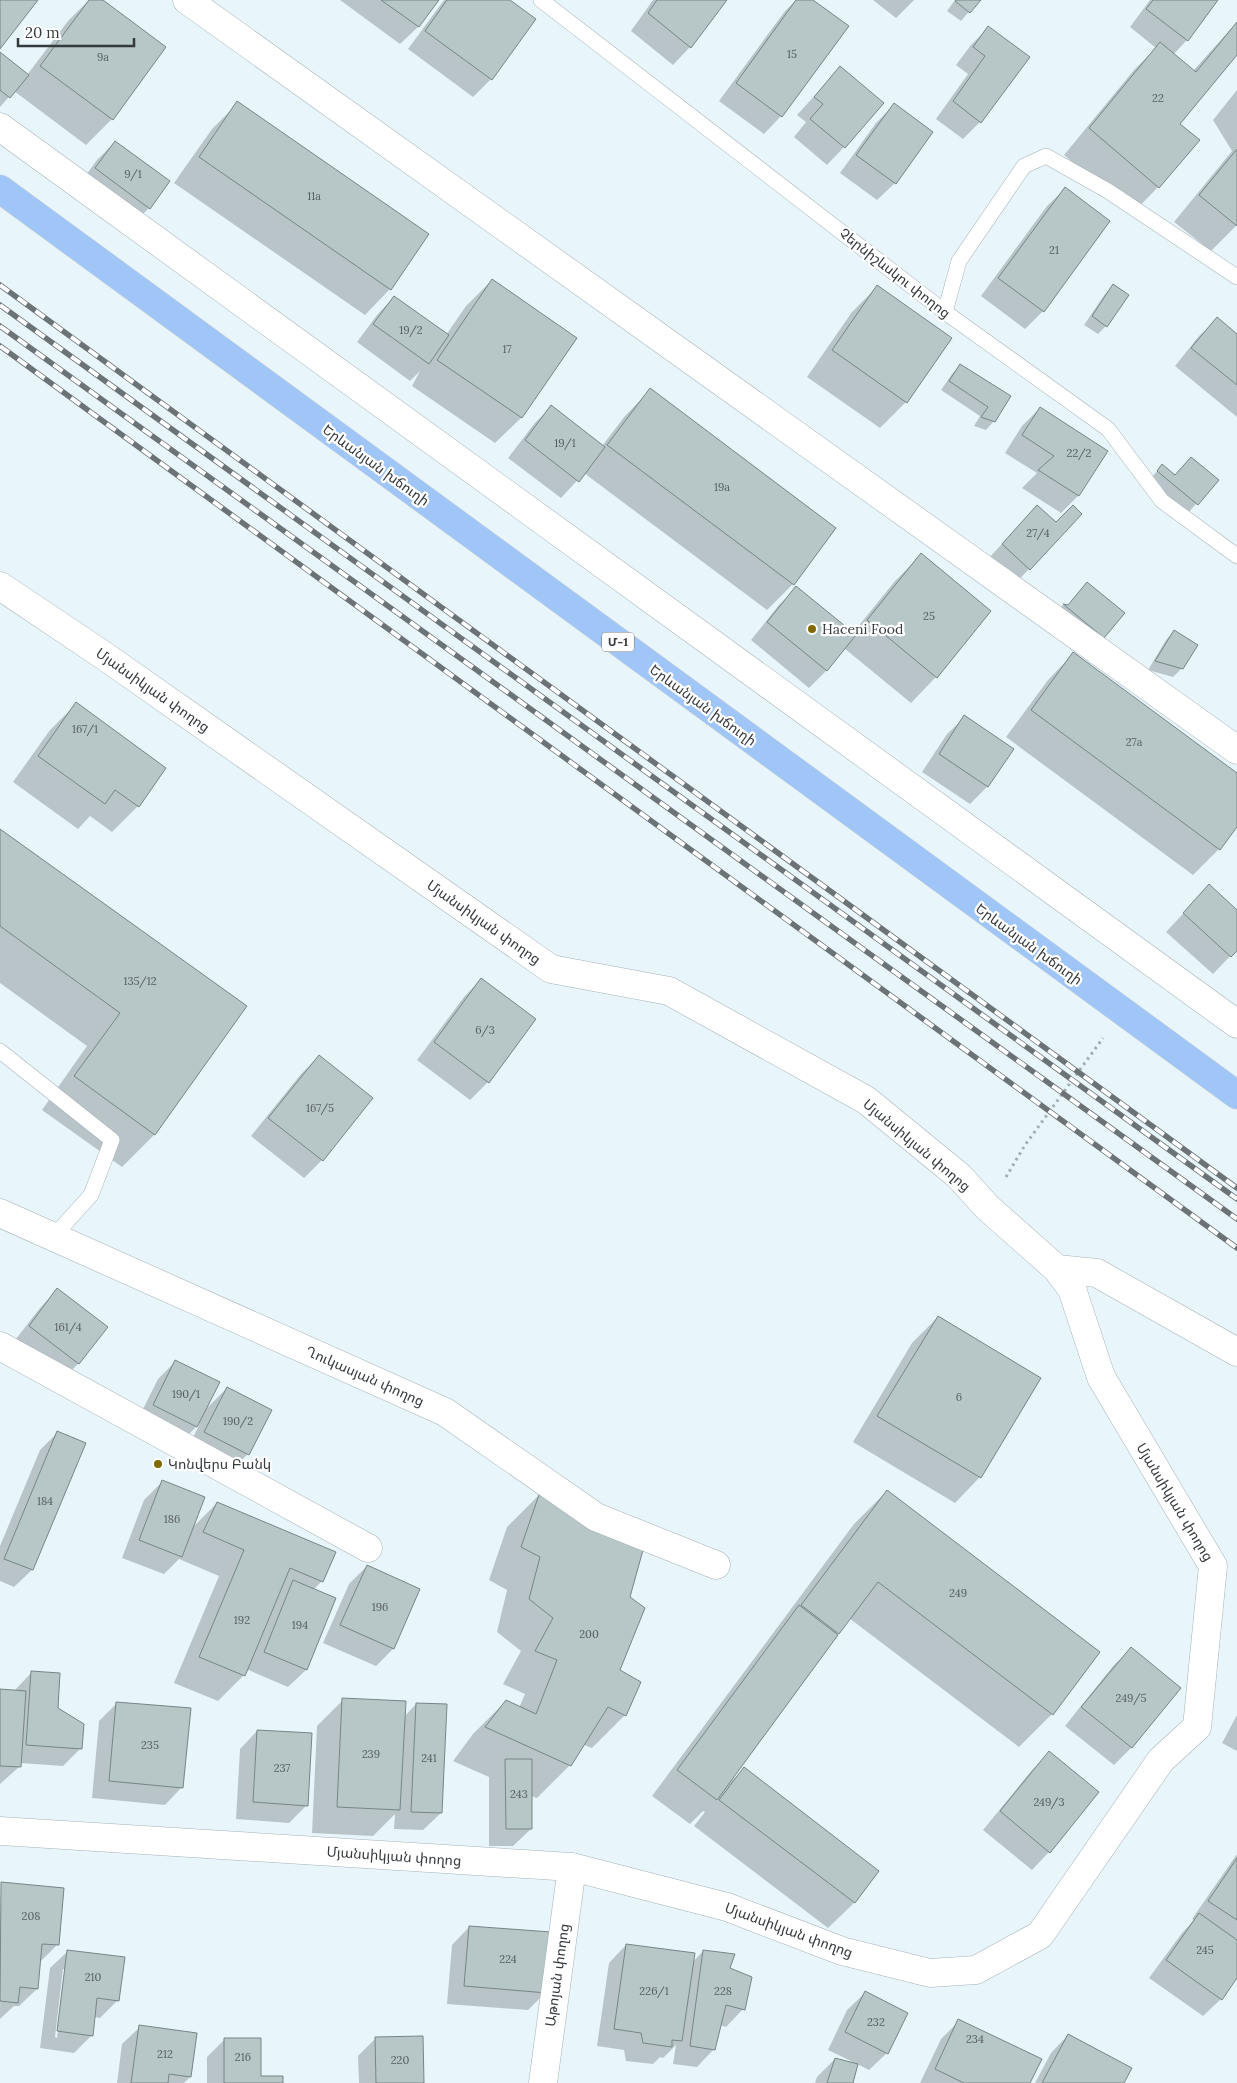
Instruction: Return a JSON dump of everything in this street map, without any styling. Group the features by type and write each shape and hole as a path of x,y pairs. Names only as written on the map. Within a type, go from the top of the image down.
{"highway":[{"name":"Երևանյան խճուղի","path":"0,189 1237,1095"}],"street":[{"path":"187,0 1237,750"},
{"path":"0,127 1237,1024"},
{"name":"Մյանսիկյան փողոց","path":"0,586 111,660 550,969 669,991 866,1100 959,1176 988,1207 1057,1269 1072,1288 1101,1377 1213,1566 1197,1727 1161,1760 1040,1935 976,1970 930,1973 842,1951 727,1907 572,1867 0,1831"},
{"name":"Ղուկասյան փողոց","path":"0,1213 445,1412 596,1517 716,1565"},
{"path":"1057,1269 1097,1273 1237,1352"},
{"path":"0,1346 368,1548"},
{"name":"Աթոյան փողոց","path":"543,2083 572,1867"}],"lane":[{"name":"Չերնիշևսկու փողոց","path":"541,0 945,312 1108,429 1162,501 1237,556"},
{"path":"945,312 959,261 1024,166 1046,156 1108,191 1237,277"},
{"path":"0,1050 112,1140 91,1195 53,1237"}],"path":[{"path":"988,1207 1025,1144 1122,1012"}],"building":[{"path":"0,0 38,0 0,49"},
{"path":"89,0 103,0 166,47 113,120 40,66"},
{"path":"381,0 439,0 419,27"},
{"path":"447,0 510,0 536,19 492,80 425,31"},
{"path":"657,0 727,0 691,48 648,13"},
{"path":"796,0 813,0 849,26 782,117 736,83"},
{"path":"956,0 981,0 970,13"},
{"path":"1153,0 1218,0 1188,41 1146,9"},
{"path":"1237,22 1237,55 1180,124 1200,140 1159,188 1089,128 1160,42 1196,72"},
{"path":"988,26 1030,57 981,123 953,101 985,56 973,47"},
{"path":"0,52 29,75 10,98 0,90"},
{"path":"840,66 884,103 845,148 810,119 823,104 814,97"},
{"path":"237,101 429,234 391,290 199,157"},
{"path":"894,103 933,132 896,184 856,155"},
{"path":"115,141 170,181 150,209 95,168"},
{"path":"1237,149 1237,226 1199,195"},
{"path":"1065,187 1110,221 1044,312 998,278"},
{"path":"492,279 577,338 522,418 437,360"},
{"path":"1113,284 1129,295 1107,327 1092,316"},
{"path":"877,285 952,338 907,403 832,350"},
{"path":"394,296 449,335 429,364 373,324"},
{"path":"1217,317 1237,334 1237,385 1191,348"},
{"path":"960,364 1011,396 995,422 981,417 988,407 949,381"},
{"path":"650,388 836,528 794,585 607,445"},
{"path":"551,405 605,447 579,482 525,440"},
{"path":"1040,407 1108,451 1079,496 1038,470 1054,456 1022,435"},
{"path":"1191,457 1219,480 1198,505 1157,471 1162,464 1175,475"},
{"path":"1037,505 1056,522 1073,505 1082,514 1030,570 1002,544"},
{"path":"921,553 991,611 937,678 867,620"},
{"path":"1087,582 1125,613 1104,638 1063,604 1068,605"},
{"name":"Haceni Food","path":"796,586 856,635 827,671 767,622"},
{"path":"1174,630 1198,645 1183,669 1155,661"},
{"path":"1073,652 1237,773 1237,827 1220,850 1031,710"},
{"path":"76,702 166,768 139,807 115,790 105,804 38,756"},
{"path":"964,715 1014,749 988,787 939,754"},
{"path":"0,829 247,1006 155,1135 74,1076 120,1013 0,926"},
{"path":"1209,884 1237,910 1237,951 1231,957 1183,913"},
{"path":"481,978 536,1019 489,1083 434,1042"},
{"path":"319,1055 373,1098 323,1161 268,1118"},
{"path":"57,1288 108,1327 79,1364 29,1326"},
{"path":"938,1316 1041,1378 981,1478 877,1416"},
{"path":"175,1360 220,1382 197,1427 153,1405"},
{"path":"227,1387 272,1410 249,1455 204,1432"},
{"path":"57,1431 86,1443 33,1570 4,1559"},
{"path":"162,1480 205,1497 182,1557 139,1540"},
{"path":"887,1490 1100,1652 1053,1715 878,1582 839,1634 801,1605"},
{"path":"540,1492 643,1550 630,1597 645,1608 620,1670 641,1682 626,1716 608,1707 571,1766 485,1727 506,1700 536,1714 557,1660 535,1651 553,1618 529,1599 540,1557 521,1547"},
{"path":"217,1502 336,1552 323,1582 290,1568 245,1676 199,1657 244,1550 203,1532"},
{"path":"367,1565 420,1589 394,1649 340,1625"},
{"path":"293,1580 336,1598 307,1670 264,1652"},
{"path":"799,1605 838,1635 717,1800 677,1770"},
{"path":"1131,1647 1181,1688 1132,1748 1081,1707"},
{"path":"31,1671 60,1673 58,1708 84,1724 82,1749 26,1745"},
{"path":"0,1689 26,1691 21,1767 0,1766"},
{"path":"342,1698 406,1701 400,1810 337,1807"},
{"path":"116,1702 191,1708 183,1788 109,1781"},
{"path":"416,1703 447,1704 442,1813 411,1812"},
{"path":"257,1730 312,1733 308,1806 253,1802"},
{"path":"1049,1751 1099,1792 1050,1853 1000,1811"},
{"path":"505,1759 532,1759 532,1829 506,1829"},
{"path":"744,1767 879,1871 855,1903 719,1800"},
{"path":"1237,1858 1237,1920 1208,1901"},
{"path":"1,1882 64,1888 59,1945 42,1944 38,1989 20,1987 18,2003 0,2001"},
{"path":"1199,1913 1237,1940 1237,1978 1222,2000 1166,1960"},
{"path":"469,1926 551,1932 547,1993 464,1986"},
{"path":"626,1944 695,1953 682,2041 672,2040 672,2047 643,2043 641,2033 614,2029"},
{"path":"67,1950 125,1957 119,2001 97,1998 93,2036 57,2031"},
{"path":"703,1950 735,1954 730,1968 752,1977 745,2010 726,2005 715,2050 690,2046"},
{"path":"865,1991 908,2013 888,2054 845,2032"},
{"path":"958,2019 1042,2059 1030,2083 964,2083 935,2069"},
{"path":"139,2025 197,2033 191,2077 169,2074 168,2083 131,2083"},
{"path":"1068,2034 1132,2068 1124,2083 1042,2083"},
{"path":"423,2036 424,2083 376,2083 375,2037"},
{"path":"224,2038 261,2038 261,2076 283,2076 283,2083 224,2083"},
{"path":"835,2058 858,2064 853,2083 827,2083"}],"railway":[{"path":"0,285 1237,1188"},
{"path":"0,305 1237,1199"},
{"path":"0,326 1237,1219"},
{"path":"0,346 1237,1248"}],"place":[{"name":"Haceni Food","path":"812,629"},
{"name":"Կոնվերս Բանկ","path":"158,1464"}]}
